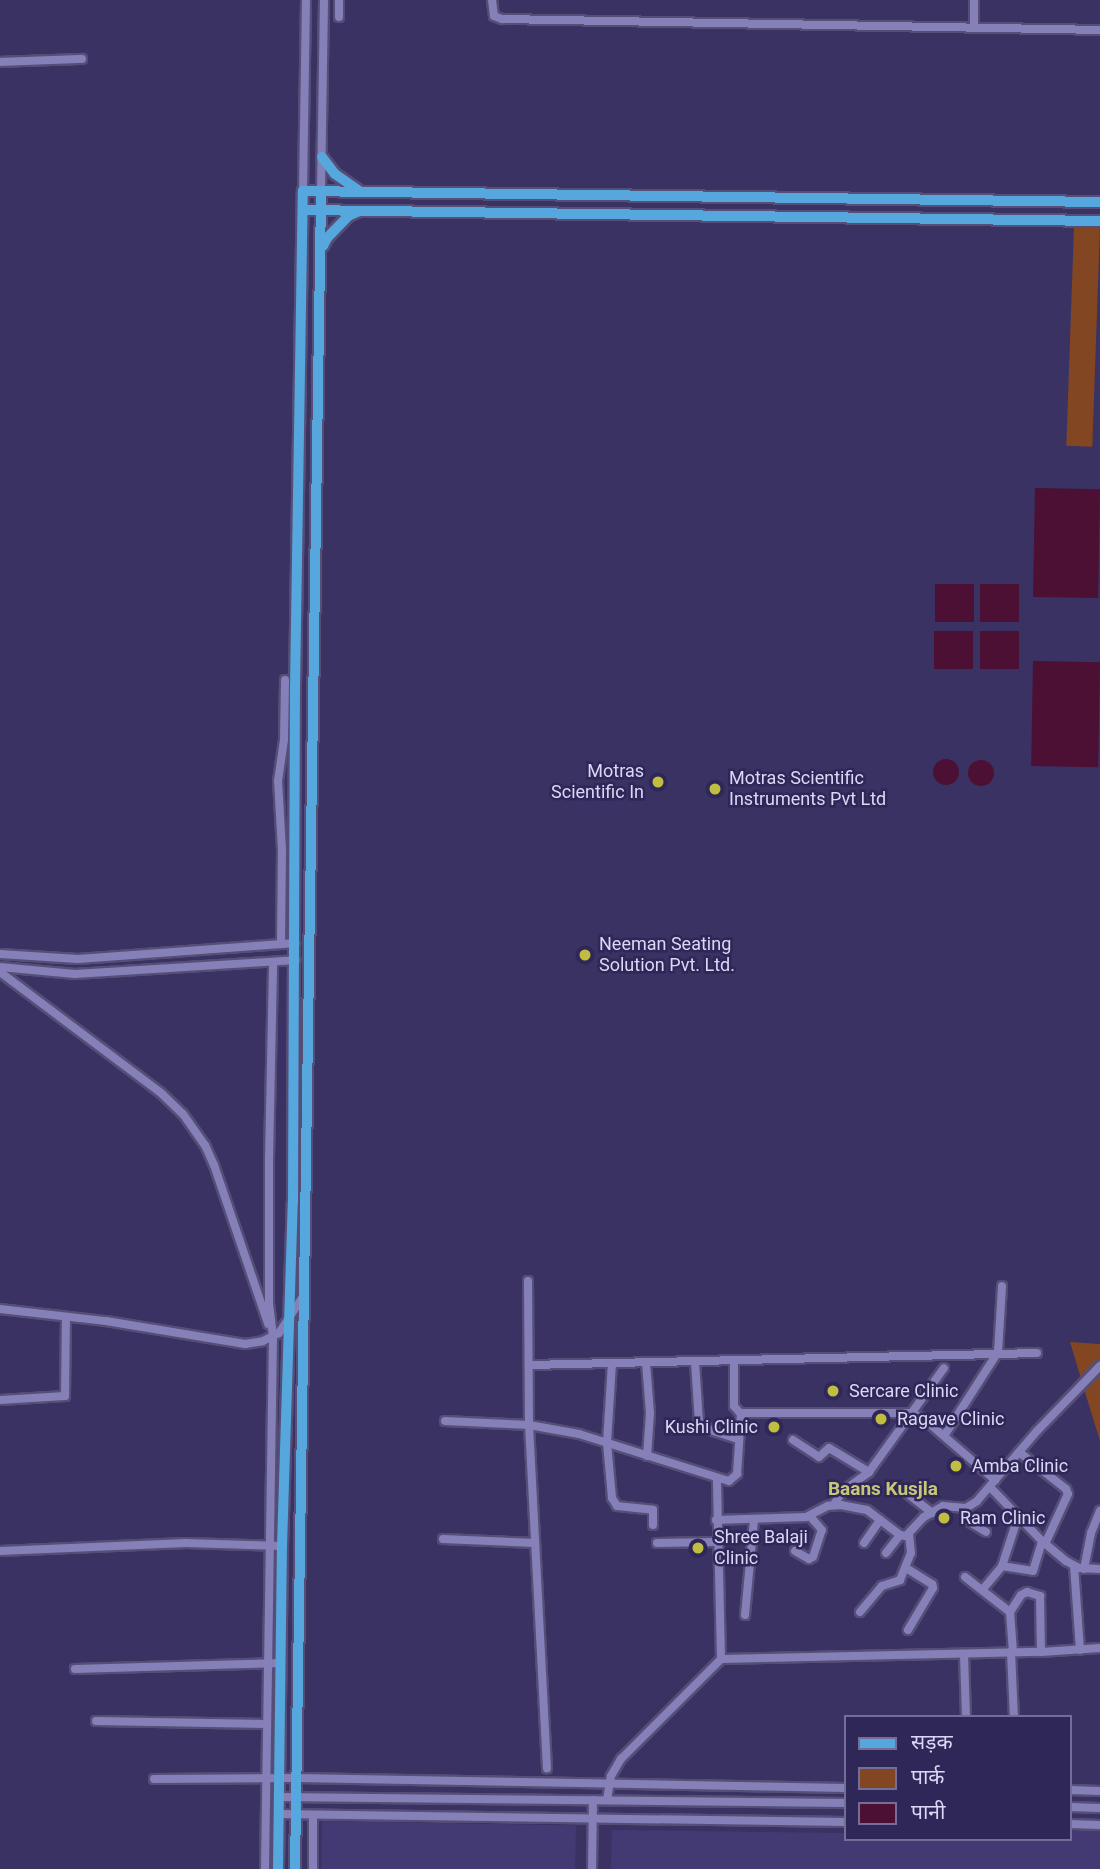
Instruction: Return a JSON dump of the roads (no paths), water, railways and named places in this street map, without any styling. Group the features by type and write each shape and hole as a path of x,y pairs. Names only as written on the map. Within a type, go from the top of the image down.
{"main road":[{"path":"322,157 335,174 359,191"},
{"path":"278,1869 282,1546 292,1263 296,960 295,687 303,191 1100,202"},
{"path":"295,1869 321,191"},
{"path":"303,210 1100,221"},
{"path":"320,253 327,238 348,216 359,210"},
{"path":"295,687 314,687"},
{"path":"292,1263 305,1263"}],"street":[{"path":"303,191 306,0"},
{"path":"321,191 324,0"},
{"path":"339,0 339,17"},
{"path":"492,0 494,16 502,19 1100,30"},
{"path":"974,0 974,28"},
{"path":"0,62 82,59"},
{"path":"281,944 282,850 278,781 284,740 285,680"},
{"path":"0,954 78,959 295,943"},
{"path":"0,970 75,974 296,960"},
{"path":"265,1869 273,1336 269,1303 269,1159 273,962"},
{"path":"0,970 161,1093 183,1114 205,1145 214,1165 273,1336"},
{"path":"528,1281 529,1425 547,1769"},
{"path":"944,1436 998,1352 1002,1286"},
{"path":"0,1309 245,1344 273,1336 283,1329 306,1292"},
{"path":"0,1400 65,1396 66,1317"},
{"path":"529,1365 1037,1353"},
{"path":"445,1421 529,1425 607,1443 729,1481 735,1478 740,1413 734,1406 734,1361"},
{"path":"695,1362 699,1423 710,1430 738,1439"},
{"path":"612,1363 607,1443 612,1498 617,1506 653,1510 653,1525"},
{"path":"646,1363 650,1413 647,1456"},
{"path":"966,1508 1100,1366"},
{"path":"716,1520 810,1516 834,1504 843,1491 869,1472 944,1368"},
{"path":"740,1413 912,1413 944,1436 992,1483 1018,1517 1044,1543 1074,1566 1100,1569"},
{"path":"793,1440 818,1457 829,1448 869,1472"},
{"path":"1002,1566 1033,1571 1068,1494 1066,1489 1019,1452"},
{"path":"716,1478 721,1659"},
{"path":"908,1494 932,1513"},
{"path":"834,1504 867,1510 904,1535 911,1553 899,1582 882,1586 860,1612"},
{"path":"886,1553 904,1535 945,1505 966,1508"},
{"path":"966,1508 968,1521 986,1532"},
{"path":"1084,1569 1100,1511"},
{"path":"795,1551 809,1559 813,1557 822,1533 810,1516"},
{"path":"982,1588 1002,1566 1018,1517"},
{"path":"745,1615 754,1520"},
{"path":"864,1543 880,1520"},
{"path":"443,1539 535,1543"},
{"path":"657,1543 716,1542"},
{"path":"0,1551 186,1543 282,1546"},
{"path":"1074,1566 1080,1650"},
{"path":"906,1569 932,1584 933,1588 908,1630"},
{"path":"965,1577 1010,1612"},
{"path":"1014,1715 1010,1612 1023,1593 1040,1596 1041,1652"},
{"path":"607,1800 612,1772 621,1759 721,1659 1041,1652 1100,1648"},
{"path":"964,1654 966,1715"},
{"path":"75,1669 281,1664"},
{"path":"96,1721 267,1724"},
{"path":"154,1779 297,1778 844,1787"},
{"path":"1072,1790 1100,1791"},
{"path":"279,1797 844,1804"},
{"path":"592,1869 593,1800"},
{"path":"1072,1807 1100,1808"},
{"path":"279,1814 844,1822"},
{"path":"313,1815 313,1869"},
{"path":"1072,1825 1100,1825"}],"water":[{"path":"1035,488 1100,489 1098,598 1033,597"},
{"path":"935,584 974,584 974,622 935,622"},
{"path":"980,584 1019,584 1019,622 980,622"},
{"path":"934,631 973,631 973,669 934,669"},
{"path":"980,631 1019,631 1019,669 980,669"},
{"path":"1033,661 1100,662 1098,767 1031,766"},
{"path":"946,759 955,763 959,772 955,781 946,785 937,781 933,772 937,763"},
{"path":"981,760 990,764 994,773 990,782 981,786 972,782 968,773 972,764"}],"place":[{"name":"Motras Scientific In","path":"658,782"},
{"name":"Motras Scientific Instruments Pvt Ltd","path":"715,789"},
{"name":"Neeman Seating Solution Pvt. Ltd.","path":"585,955"},
{"name":"Sercare Clinic","path":"833,1391"},
{"name":"Ragave Clinic","path":"881,1419"},
{"name":"Kushi Clinic","path":"774,1427"},
{"name":"Amba Clinic","path":"956,1466"},
{"name":"Ram Clinic","path":"944,1518"},
{"name":"Shree Balaji Clinic","path":"698,1548"}],"district":[{"name":"Baans Kusjla","path":"883,1489"}]}
